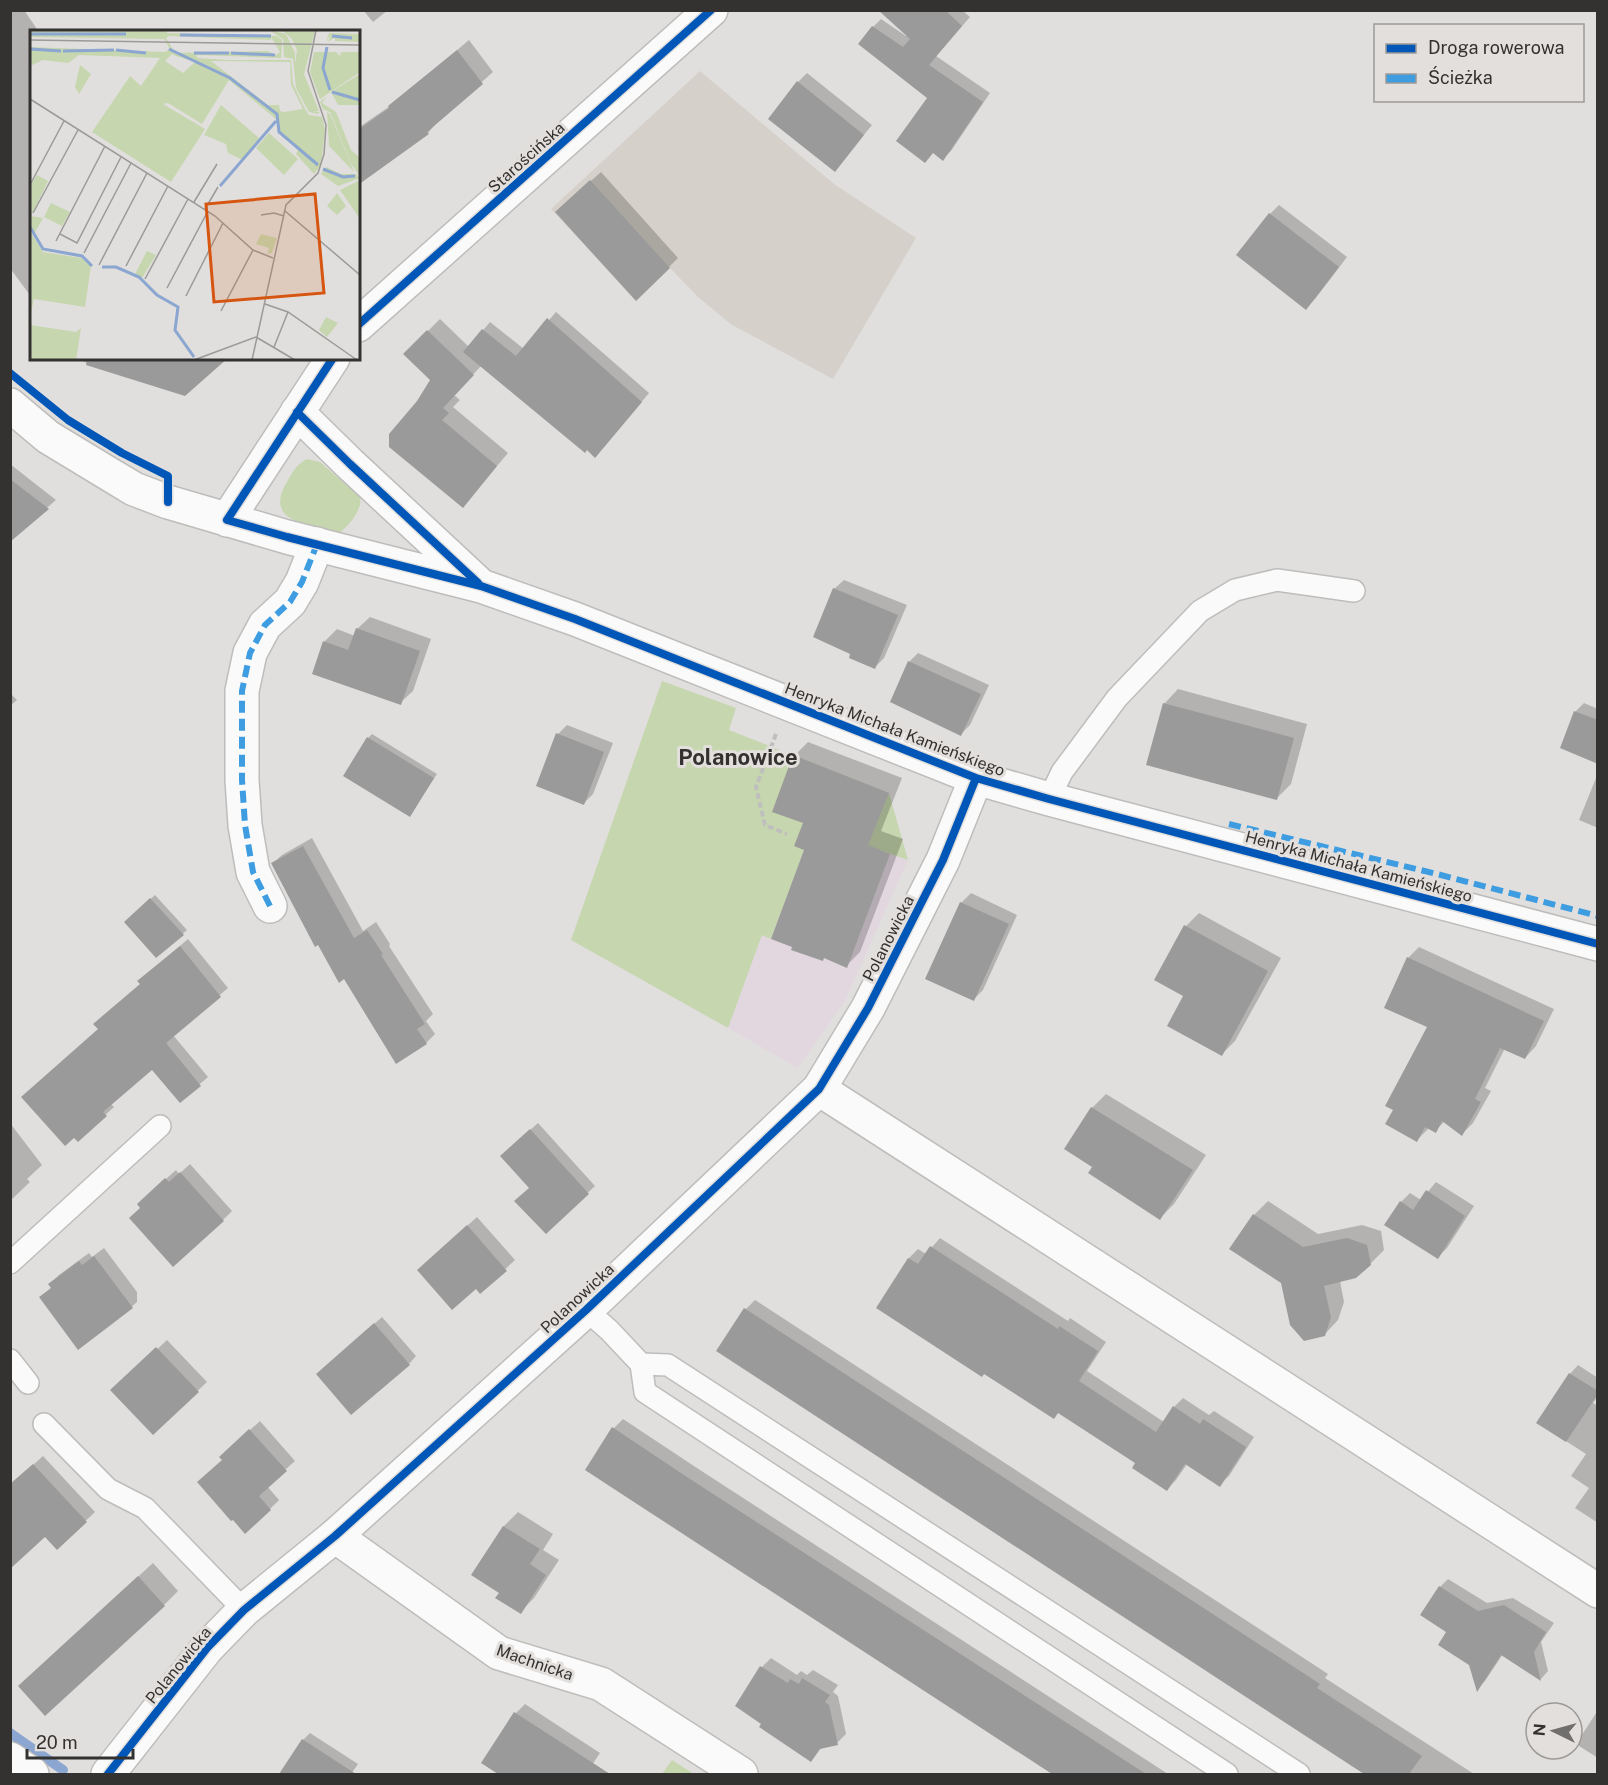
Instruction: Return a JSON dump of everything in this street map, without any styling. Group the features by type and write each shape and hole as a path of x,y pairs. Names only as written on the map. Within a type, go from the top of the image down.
{"street":[{"name":"Starościńska","path":"360,323 709,11"},
{"path":"227,520 332,360"},
{"name":"Henryka Michała Kamieńskiego","path":"10,405 48,437 134,489 227,520 481,586 575,619 976,777 1049,799 1598,944"},
{"path":"297,412 481,586"},
{"path":"270,906 253,872 245,825 242,780 242,691 250,653 265,625 290,602 302,582 317,544"},
{"name":"Polanowicka","path":"119,1771 207,1648 244,1610 335,1536 586,1310 819,1089 868,1008 944,860 976,777"},
{"path":"819,1089 1598,1591"},
{"name":"Machnicka","path":"335,1536 499,1653 601,1684 741,1774"},
{"path":"10,1759 32,1774"}],"lane":[{"path":"1049,799 1062,772 1117,698 1200,611 1235,590 1277,579 1354,591"},
{"path":"10,1263 160,1126"},
{"path":"586,1310 609,1330 641,1364 645,1392 1227,1774"},
{"path":"10,1360 28,1383"},
{"path":"641,1364 668,1365 1299,1774"},
{"path":"44,1424 108,1489 145,1508 244,1610"}],"path":[{"path":"778,726 756,787 765,825 787,834"}],"shaded area":[{"path":"700,71 834,184 916,238 833,379 732,325 698,297 670,268 636,301 551,209"},
{"path":"813,827 908,860 845,1001 798,1068 728,1028 762,935 771,938"}],"green space":[{"path":"307,459 320,462 360,497 359,507 354,517 339,533 293,520 287,516 280,505 280,498 290,477 296,468"},
{"path":"662,681 736,708 729,730 889,793 908,860 813,827 771,939 762,935 728,1028 571,940"},
{"path":"672,1760 694,1774 662,1774"}],"building":[{"path":"878,10 945,10 962,26 929,65 983,102 943,161 933,153 925,163 896,141 927,98 858,44 872,26 903,47 910,39"},
{"path":"457,50 483,84 427,132 429,134 360,184 360,129 389,108 388,106"},
{"path":"797,81 864,135 835,172 768,119"},
{"path":"590,180 670,268 636,301 555,212"},
{"path":"1269,213 1339,267 1306,310 1236,255"},
{"path":"547,318 642,402 595,458 587,450 585,453 463,352 482,329 516,356"},
{"path":"427,330 474,375 443,408 449,413 442,420 497,466 463,508 389,447 389,434 417,401 430,380 403,354"},
{"path":"87,360 226,360 185,396 86,365"},
{"path":"10,479 49,509 10,542"},
{"path":"833,588 898,615 875,669 849,658 850,654 813,637"},
{"path":"356,628 420,651 401,705 312,674 323,641 348,650"},
{"path":"908,661 981,694 961,736 890,702"},
{"path":"1163,703 1294,738 1277,800 1146,765"},
{"path":"1574,711 1598,720 1598,764 1560,748"},
{"path":"556,733 604,752 584,805 536,786"},
{"path":"367,737 434,778 410,817 343,776"},
{"path":"793,755 889,793 868,845 890,854 847,968 824,958 823,961 791,950 792,947 771,939 804,850 794,846 803,823 772,812"},
{"path":"303,846 354,938 367,930 425,1024 417,1029 427,1044 396,1064 344,979 339,983 318,945 315,947 271,863"},
{"path":"150,898 184,935 156,958 124,922"},
{"path":"960,902 1009,924 974,1001 925,979"},
{"path":"1184,925 1268,971 1222,1056 1167,1026 1183,996 1154,980"},
{"path":"180,946 221,997 166,1043 201,1086 180,1103 152,1070 103,1112 107,1116 78,1142 74,1138 65,1146 21,1097 98,1029 93,1024 140,984 137,981"},
{"path":"1407,957 1544,1021 1525,1059 1500,1048 1475,1099 1481,1102 1462,1136 1442,1121 1436,1133 1425,1127 1417,1142 1385,1124 1393,1110 1385,1106 1427,1027 1384,1008"},
{"path":"1091,1107 1193,1170 1160,1220 1088,1173 1092,1167 1064,1149"},
{"path":"530,1129 589,1194 546,1234 514,1201 529,1188 500,1156"},
{"path":"180,1172 224,1221 173,1267 129,1218 140,1208 137,1204 165,1178 169,1182"},
{"path":"1426,1190 1465,1216 1438,1259 1384,1225 1400,1201 1413,1210"},
{"path":"1253,1214 1303,1247 1347,1238 1367,1245 1371,1265 1356,1278 1324,1286 1331,1317 1325,1336 1304,1341 1290,1325 1281,1283 1229,1249"},
{"path":"467,1225 507,1271 480,1294 476,1289 452,1310 417,1270"},
{"path":"930,1246 1058,1329 1059,1326 1098,1351 1079,1381 1156,1432 1173,1406 1200,1424 1203,1419 1246,1447 1220,1487 1185,1464 1167,1491 1132,1468 1135,1463 1058,1413 1054,1419 984,1374 982,1377 876,1308 908,1258 918,1264"},
{"path":"94,1256 133,1308 78,1350 39,1297 51,1288 48,1284 79,1261 82,1265"},
{"path":"744,1308 1320,1684 1317,1688 1422,1756 1409,1774 1364,1774 716,1351"},
{"path":"374,1323 410,1365 351,1415 316,1374"},
{"path":"156,1347 199,1392 153,1435 110,1390"},
{"path":"1569,1373 1598,1391 1598,1394 1566,1442 1536,1423"},
{"path":"612,1427 1146,1774 1052,1774 585,1470"},
{"path":"249,1429 287,1471 259,1496 271,1510 245,1534 197,1482 222,1460 219,1457"},
{"path":"33,1464 87,1522 57,1550 45,1537 10,1569 10,1484"},
{"path":"503,1526 540,1549 530,1564 546,1575 521,1614 495,1598 499,1593 471,1575"},
{"path":"138,1576 165,1606 45,1716 18,1686"},
{"path":"1439,1586 1478,1611 1504,1605 1546,1632 1534,1652 1541,1681 1501,1655 1477,1692 1469,1665 1438,1645 1446,1632 1420,1615"},
{"path":"760,1666 788,1683 790,1679 799,1684 802,1678 830,1695 825,1702 829,1705 838,1745 820,1749 811,1762 759,1727 761,1724 735,1706"},
{"path":"514,1712 610,1774 498,1774 481,1763"},
{"path":"302,1739 356,1774 279,1774"}],"waterway":[{"path":"10,1733 63,1770"}],"marked path":[{"path":"270,906 253,872 245,825 242,780 242,691 250,653 265,625 290,602 302,582 317,544"},
{"path":"1229,824 1437,874 1598,916"}],"cycle path":[{"path":"360,323 711,10"},
{"path":"332,360 227,520 481,586 575,619 976,778 1598,944"},
{"path":"10,373 68,420 122,453 168,476 168,502"},
{"path":"297,412 478,583"},
{"path":"108,1774 207,1648 244,1610 335,1536 586,1310 819,1089 868,1008 943,860 976,778"}],"district":[{"name":"Polanowice","path":"738,757"}]}
